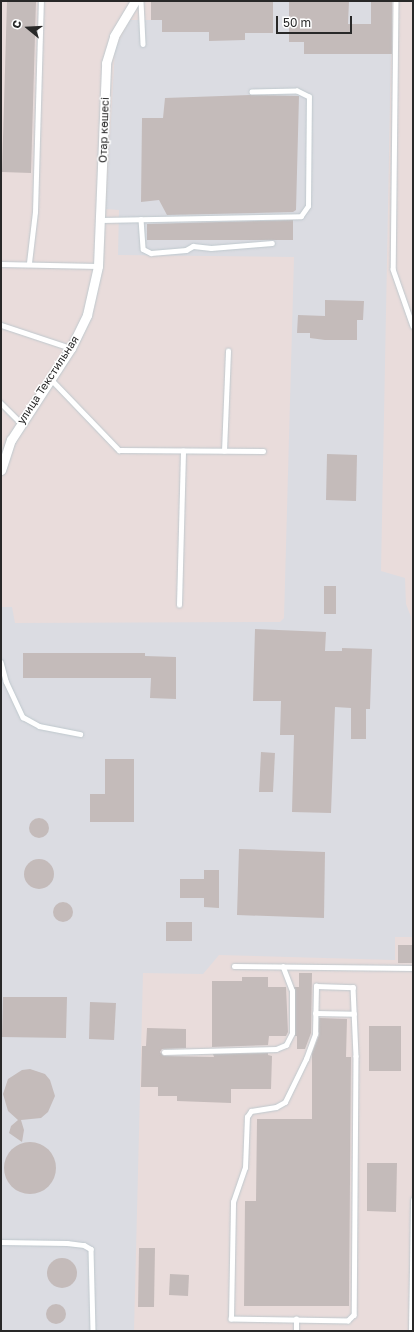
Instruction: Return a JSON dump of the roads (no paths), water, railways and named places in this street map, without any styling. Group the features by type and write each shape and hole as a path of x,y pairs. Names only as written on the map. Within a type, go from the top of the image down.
{"street":[{"name":"Отар көшесі","path":"98,266 106,63 114,36 135,1"},
{"name":"улица Текстильная","path":"1,470 10,440 20,422 71,348 87,315 98,266"}],"lane":[{"path":"29,263 35,212 41,1"},
{"path":"141,1 143,44"},
{"path":"396,1 393,269 413,326"},
{"path":"101,220 302,216 308,206 310,97 297,91 252,92"},
{"path":"141,219 143,249 150,253 186,250 193,246 211,248 272,243"},
{"path":"1,264 29,263 98,266"},
{"path":"1,325 71,348"},
{"path":"224,451 228,351"},
{"path":"50,378 119,450 263,451"},
{"path":"1,403 6,410 20,422"},
{"path":"1,412 6,410"},
{"path":"179,605 183,451"},
{"path":"1,662 6,682 23,718 39,726 80,734"},
{"path":"234,966 413,968"},
{"path":"164,1052 276,1049 286,1045 292,1033 292,991 283,967"},
{"path":"316,986 353,987 354,1315 348,1321 231,1318 233,1202 245,1168 247,1117 251,1112 276,1107 285,1102 306,1059 315,1034 315,1013 316,986"},
{"path":"315,1013 354,1014"},
{"path":"411,1331 413,1200"},
{"path":"1,1242 67,1243 91,1249 93,1331"},
{"path":"296,1320 296,1331"}]}
